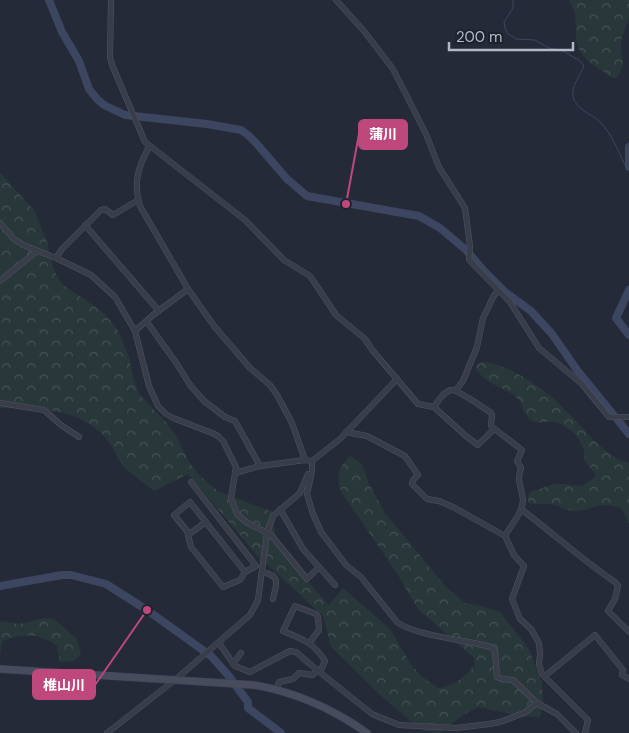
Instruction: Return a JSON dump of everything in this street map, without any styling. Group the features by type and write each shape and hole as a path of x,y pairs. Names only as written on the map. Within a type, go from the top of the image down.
{"street":[{"path":"111,0 110,57 116,77 142,138 149,147 245,220 284,260 310,276 336,315 365,339 418,404 434,407 478,445 494,429"},
{"path":"336,0 364,31 393,69 426,134 439,167 465,208 470,246 469,259 513,305 540,348 582,384 609,417 627,417"},
{"path":"149,147 137,173 140,206 188,289 214,326 250,368 270,385 277,395 292,423 305,460"},
{"path":"56,258 84,226 103,209 113,215 138,200"},
{"path":"0,223 14,240 96,278 115,297 135,331 149,386 158,406 170,416 218,436 223,441 234,462 235,473 231,498 234,510 246,522 271,535 306,579 319,567"},
{"path":"84,226 159,310"},
{"path":"0,281 37,251"},
{"path":"135,331 159,310 188,289"},
{"path":"456,390 463,381 480,339 485,313 498,291"},
{"path":"147,322 190,385 204,401 225,417 235,421 260,466"},
{"path":"107,733 203,657 253,611 258,600 267,533 273,516 300,493 312,461 346,432 397,379"},
{"path":"434,407 444,394 448,391 456,390 490,412 492,415 491,426 522,450 516,461 521,468 518,478 523,498 521,509 505,536"},
{"path":"0,403 44,410 79,437"},
{"path":"346,432 367,436 405,456 418,475 412,484 427,499 446,504 505,536 514,555 524,566 512,599 520,619 531,629 539,643 539,664 545,676 588,720 585,733"},
{"path":"235,473 260,466 305,460 312,461"},
{"path":"312,461 312,471 307,492 318,526 324,537 346,565 361,577 397,622 438,636 491,647 495,651 497,677 499,679 513,680 538,703 553,711 576,733"},
{"path":"191,482 256,566 270,573 277,581 273,599"},
{"path":"245,572 190,502 174,515 187,531 191,547 223,587 240,580 245,572 256,566"},
{"path":"280,509 299,543 335,584"},
{"path":"521,509 618,586 618,592 608,611 629,632"},
{"path":"188,536 206,522"},
{"path":"276,690 279,682 293,679 300,673 313,675 325,661 310,642 283,631 295,606 316,614 318,617 319,630 310,642"},
{"path":"545,676 595,636 623,670 622,675 629,679"},
{"path":"218,644 233,664 250,672 293,650 372,714 398,725 456,728 489,724 524,713 538,703"},
{"path":"233,664 242,653"},
{"path":"0,669 248,684 276,690 321,706 368,733"}],"green space":[{"path":"569,0 629,0 629,16 621,42 623,64 616,78 613,78 594,65 579,49 576,21"},
{"path":"0,173 34,210 47,242 54,271 62,284 104,313 117,329 129,357 139,394 166,422 176,436 189,462 201,477 218,491 272,512 277,547 329,605 343,588 390,629 410,663 421,676 438,688 454,683 475,665 474,658 418,609 396,572 342,493 338,478 340,469 350,456 362,464 369,484 385,513 445,586 465,603 500,612 529,649 542,683 543,707 539,717 520,716 478,707 463,715 440,733 424,731 379,694 331,647 323,616 256,554 188,474 154,491 124,467 105,437 94,427 82,420 56,412 0,408"},
{"path":"483,362 503,367 526,378 555,400 601,447 610,454 629,463 629,523 622,509 615,506 604,505 574,511 555,505 528,503 531,491 558,484 584,485 596,475 584,460 580,441 571,431 553,422 530,420 516,397 489,382 480,374 476,368 478,364"},
{"path":"45,618 54,619 77,639 81,654 74,661 60,662 57,646 37,636 17,637 2,641 0,656 0,621 19,624"}],"waterway":[{"path":"49,0 62,32 79,61 89,89 104,105 125,115 207,124 241,130 257,144 287,179 307,196 419,216 440,228 466,250 505,292 531,311 552,334 577,370 629,434"},
{"path":"513,0 513,8 504,22 507,33 516,39 535,40 549,48 563,51 580,61 584,66 573,88 574,99 583,110 603,125 629,169"},
{"path":"629,147 629,167"},
{"path":"629,290 616,318 629,335"},
{"path":"0,586 62,575 71,575 106,584 147,610 211,656 248,702 248,708 281,733"}],"place":[{"name":"蒲川","path":"346,204"},
{"name":"椎山川","path":"147,610"}]}
